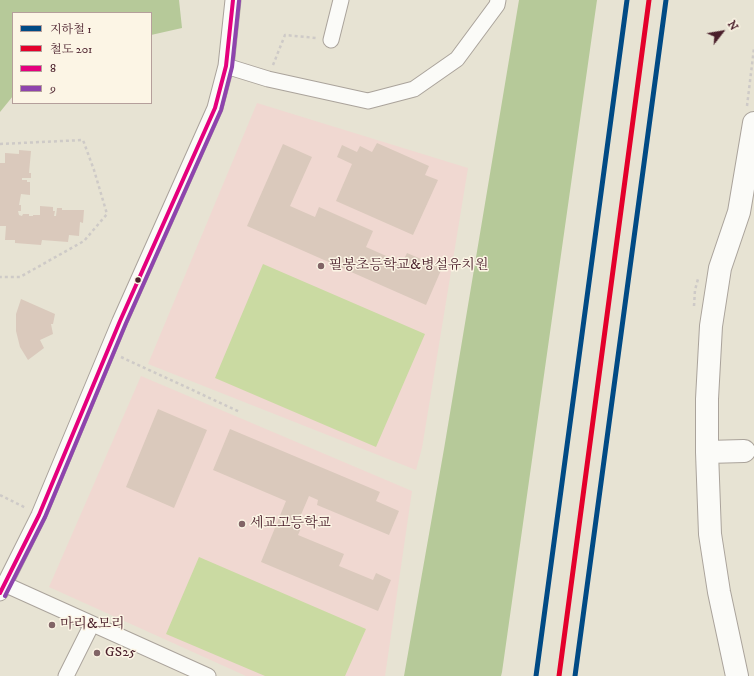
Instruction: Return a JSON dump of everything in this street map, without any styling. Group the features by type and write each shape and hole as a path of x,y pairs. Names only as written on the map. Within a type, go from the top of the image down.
{"main road":[{"path":"737,676 719,592 710,534 706,452 707,399 711,326 720,268 739,212 754,123"},
{"path":"706,452 744,451"}],"street":[{"path":"208,676 182,670 92,624 2,588 39,515 108,351 215,108 226,66 233,0"},
{"path":"331,40 341,0"},
{"path":"226,66 268,79 368,101 414,89 458,59 497,5 498,0"},
{"path":"66,676 92,624"}],"path":[{"path":"268,79 285,35 331,40"},
{"path":"0,144 83,140 94,170 107,214 84,241 20,277 0,277"},
{"path":"108,351 240,412"},
{"path":"0,495 39,515"}],"shaded area":[{"name":"필봉초등학교&병설유치원","path":"257,103 468,168 422,448 416,470 148,364"},
{"name":"세교고등학교","path":"141,376 412,491 385,676 246,676 49,587"}],"green space":[{"path":"0,0 179,0 182,28 152,35 152,12 12,12 12,97 0,112"},
{"path":"519,0 597,0 502,672 501,676 404,676 444,449"},
{"path":"263,264 425,334 376,447 215,378"},
{"path":"199,557 366,629 345,676 265,676 166,634"}],"building":[{"path":"377,143 429,166 425,175 438,180 413,235 336,201 352,164 337,157 342,145 357,152 360,146 372,152"},
{"path":"283,144 312,157 290,206 315,217 319,207 373,231 366,247 402,263 407,253 442,268 426,305 247,226"},
{"path":"19,150 31,151 29,173 31,173 31,178 22,178 22,180 27,180 27,182 30,182 30,195 21,194 19,205 21,205 21,211 18,211 19,215 40,215 40,206 53,207 53,211 55,211 54,216 56,216 57,208 62,208 62,210 84,210 83,223 80,222 79,236 69,235 68,242 42,240 41,245 15,243 15,240 5,240 6,226 0,226 0,163 5,163 5,153 19,154"},
{"path":"21,299 55,314 53,324 51,324 53,334 40,340 44,348 28,360 20,347 16,331 16,314"},
{"path":"158,409 207,430 174,508 126,487"},
{"path":"230,429 380,492 376,501 399,511 389,535 317,505 318,500 309,496 297,524 302,526 298,535 344,554 339,566 373,580 376,573 391,580 378,611 261,562 286,501 213,470"}],"metro line":[{"name":"1","path":"536,676 627,0"},
{"name":"1","path":"575,676 666,0"}],"rail line":[{"name":"201","path":"559,676 649,0"}],"transit line":[{"name":"8","path":"0,593 39,515 120,321 215,108 226,66 233,0"},
{"name":"9","path":"5,596 45,517 126,323 221,110 232,67 239,1"}],"place":[{"name":"필봉초등학교&병설유치원","path":"321,266"},
{"name":"세교고등학교","path":"242,524"},
{"name":"마리&모리","path":"52,625"},
{"name":"GS25","path":"97,653"}]}
